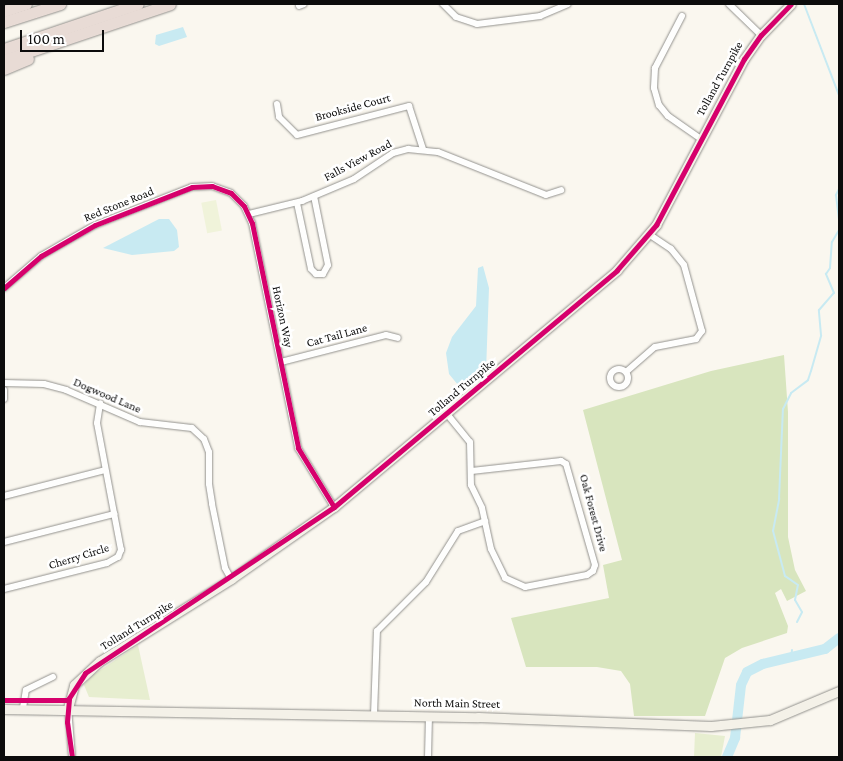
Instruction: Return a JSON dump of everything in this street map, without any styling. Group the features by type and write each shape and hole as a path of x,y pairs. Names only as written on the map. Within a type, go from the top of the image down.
{"highway":[{"path":"4,22 60,4"},
{"path":"4,49 138,4"},
{"path":"4,60 170,4"},
{"path":"4,9 23,5"},
{"path":"4,69 88,31"}],"street":[{"path":"442,4 456,17 477,24 540,16 568,4"},
{"path":"729,4 760,35"},
{"name":"Tolland Turnpike","path":"68,708 74,685 100,661 231,578 334,506 618,270 649,234 734,75 760,35 791,4"},
{"path":"682,16 655,68 654,88 658,105 668,116 701,139"},
{"name":"Brookside Court","path":"277,104 280,118 297,135 410,106 423,149"},
{"name":"Falls View Road","path":"249,214 297,203 314,196 354,179 395,152 423,149 544,194 561,190"},
{"name":"Horizon Way","path":"170,195 194,186 215,186 235,196 249,214 282,362 298,448 334,506"},
{"name":"Red Stone Road","path":"4,288 65,240 170,195"},
{"path":"297,203 311,268 322,275 328,265 314,196"},
{"path":"626,372 655,347 696,340 702,330 684,265 671,249 649,234"},
{"name":"Cat Tail Lane","path":"282,362 386,335 398,338"},
{"name":"Dogwood Lane","path":"4,383 44,384 100,403 140,422 192,428 204,439 209,452 208,484 225,568 231,578"},
{"path":"4,390 4,399"},
{"name":"Cherry Circle","path":"4,589 106,563 118,557 121,550 97,423 100,403"},
{"name":"Oak Forest Drive","path":"447,414 470,442 471,485 485,521 496,564 505,578 524,587 587,575 593,571 595,565 566,464 561,462 472,471"},
{"path":"4,496 106,470"},
{"path":"4,542 114,514"},
{"path":"374,715 377,631 426,582 458,531 485,521"},
{"path":"23,708 26,690 53,678"},
{"name":"North Main Street","path":"68,708 429,716 728,726 788,715 839,692"},
{"path":"4,709 68,708 72,757"},
{"path":"428,757 429,716"}],"green space":[{"path":"216,200 222,230 207,233 201,203"},
{"path":"784,355 788,412 788,537 795,570 806,591 787,601 781,589 775,593 788,626 787,633 742,648 725,658 705,716 634,716 630,684 621,671 597,667 526,667 511,618 609,598 603,565 622,560 583,410 711,371"},
{"path":"138,645 150,700 89,697 84,685 93,675"},
{"path":"695,733 725,736 721,757 694,757"}],"water":[{"path":"183,27 187,37 159,46 155,44 156,35"},
{"path":"159,219 169,219 177,230 179,247 174,251 132,255 103,248"},
{"path":"483,266 489,288 486,372 463,391 449,374 446,353 452,337 476,306 478,268"}],"waterway":[{"path":"804,4 839,95"},
{"path":"839,189 836,195 839,220"},
{"path":"797,622 802,612 795,600 798,585 785,576 773,531 779,499 783,409 791,393 808,380 811,371 821,335 819,310 834,293 826,274 830,268 832,242 839,230"},
{"path":"727,757 735,738 741,685 747,672 763,664 825,649 839,638"},
{"path":"791,658 792,650"}],"cycle path":[{"path":"72,757 67,722 69,698 85,673 334,507 617,270 656,225 744,59 761,35 791,4"},
{"path":"4,288 41,256 95,225 192,187 212,186 231,193 244,206 252,223 298,448 334,507"},
{"path":"4,700 68,700"}]}
